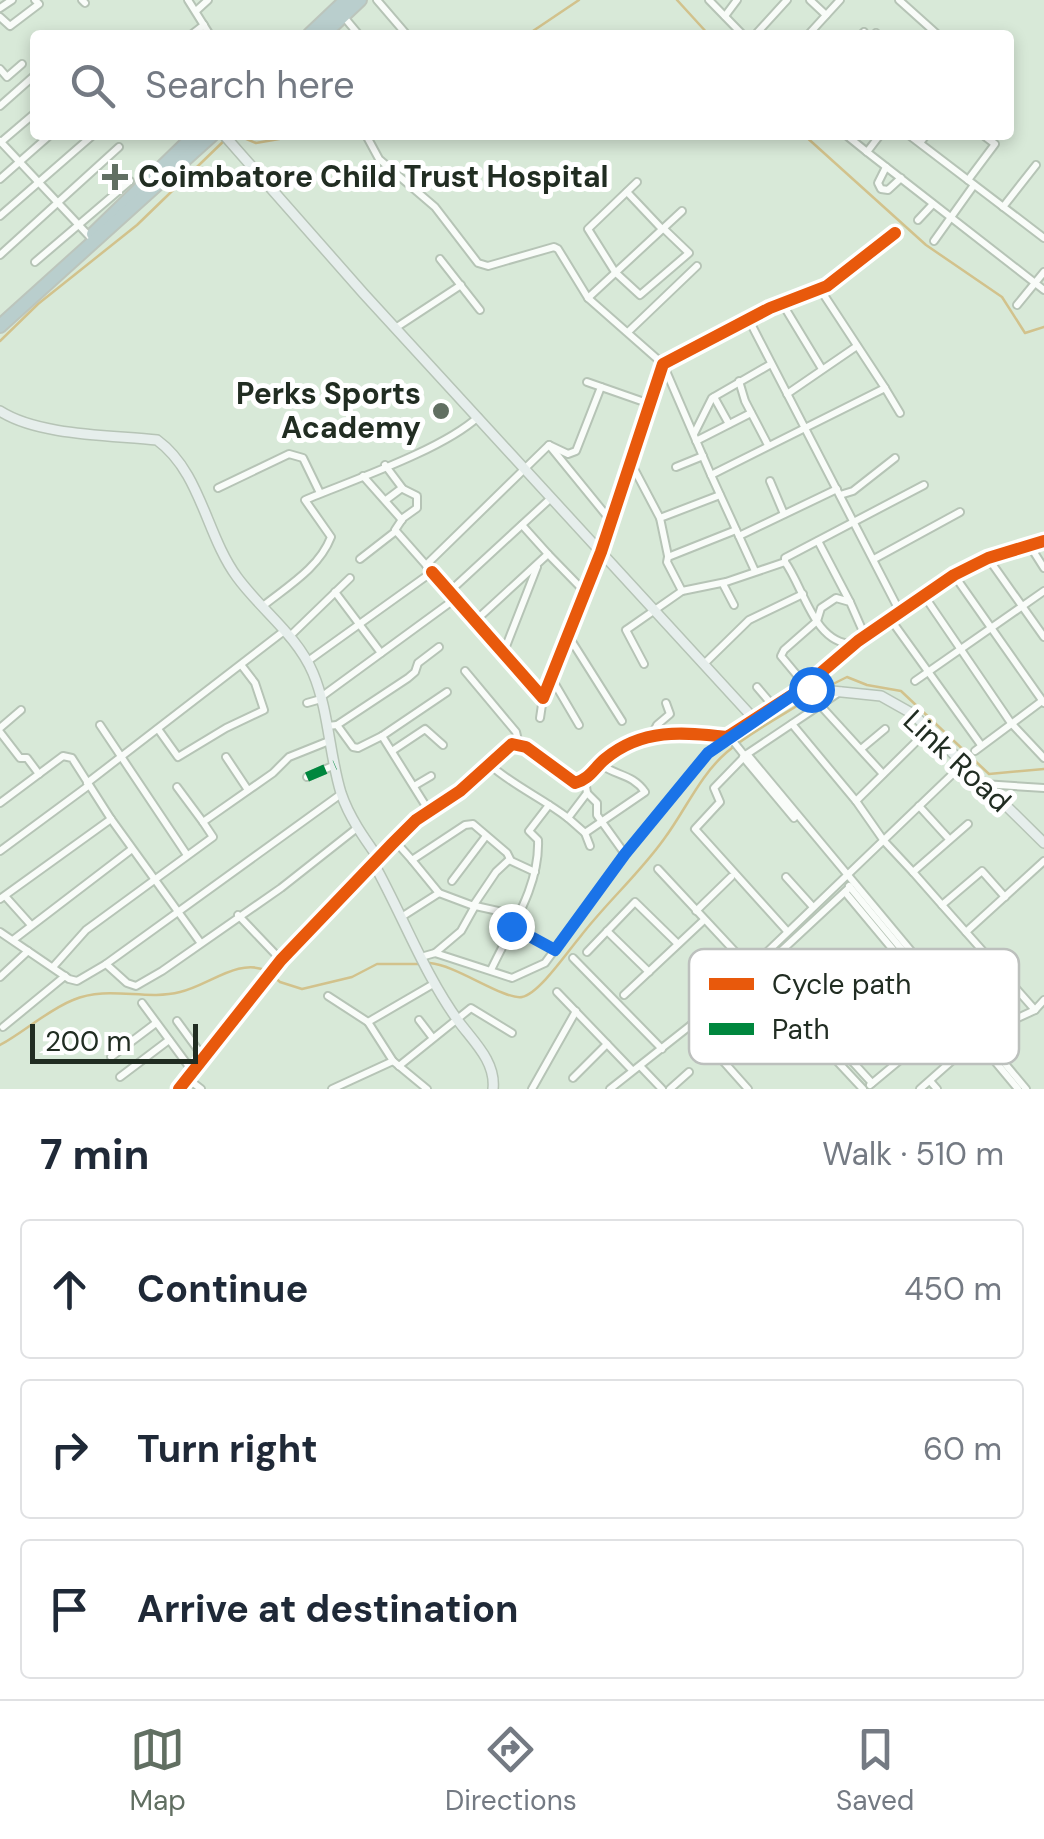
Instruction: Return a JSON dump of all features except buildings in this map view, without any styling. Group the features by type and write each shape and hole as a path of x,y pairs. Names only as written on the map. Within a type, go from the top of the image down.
{"highway":[{"path":"315,30 346,0"},
{"path":"328,30 360,0"},
{"path":"0,314 90,237 190,140"},
{"path":"0,326 206,140"}],"street":[{"path":"0,8 12,0"},
{"path":"0,16 10,26 40,4 35,0"},
{"path":"188,0 207,30"},
{"path":"196,11 208,0"},
{"path":"377,0 402,30"},
{"path":"709,0 739,30"},
{"path":"725,16 737,0"},
{"path":"760,30 787,0"},
{"path":"810,0 826,15"},
{"path":"812,30 840,0"},
{"path":"899,0 932,30"},
{"path":"343,16 355,30"},
{"path":"198,30 204,25"},
{"path":"0,70 6,76 22,64"},
{"path":"0,106 30,79"},
{"path":"30,117 0,142 90,237"},
{"path":"0,179 44,140"},
{"path":"0,216 87,140"},
{"path":"229,140 755,720"},
{"path":"369,140 382,162 435,208 478,263 493,264 554,248 588,298 664,364 755,571"},
{"path":"852,140 1044,290"},
{"path":"866,152 876,140"},
{"path":"916,140 1044,238"},
{"path":"934,241 996,144 991,140"},
{"path":"0,255 119,147"},
{"path":"1003,208 1036,165"},
{"path":"886,167 878,183 881,189 888,190 900,178"},
{"path":"36,262 130,180"},
{"path":"627,192 688,253 640,295 615,272 588,229 637,182"},
{"path":"918,220 934,204"},
{"path":"588,298 682,211"},
{"path":"540,718 543,698 601,552 664,364 782,303 820,288 895,233"},
{"path":"440,258 480,310"},
{"path":"628,332 697,266"},
{"path":"1017,305 1044,272"},
{"path":"396,328 461,286"},
{"path":"820,288 900,412"},
{"path":"782,303 822,369"},
{"path":"749,320 901,613"},
{"path":"787,394 857,346"},
{"path":"695,438 702,413 714,396 771,364"},
{"path":"739,381 768,446"},
{"path":"587,382 650,404"},
{"path":"549,445 568,454 576,451 601,387"},
{"path":"711,475 885,388"},
{"path":"714,396 729,424"},
{"path":"0,411 11,418 60,430 156,440 167,447 200,500 236,576 308,662 332,726 353,747 382,736 446,692"},
{"path":"695,438 751,412"},
{"path":"263,606 318,560 328,546 331,536 305,500 466,428 478,417"},
{"path":"308,662 429,569 549,445"},
{"path":"549,445 611,522"},
{"path":"218,488 290,454 303,458 320,493"},
{"path":"676,468 703,456"},
{"path":"668,556 738,533 838,492 853,491 895,458"},
{"path":"631,462 660,518 666,562 682,591"},
{"path":"360,558 417,508 418,496 402,488 386,465"},
{"path":"363,476 402,520"},
{"path":"770,481 784,514"},
{"path":"785,562 785,558 924,485"},
{"path":"386,500 402,488"},
{"path":"660,518 720,495"},
{"path":"307,703 321,698 452,595 552,498"},
{"path":"874,558 960,512"},
{"path":"522,525 585,592"},
{"path":"395,531 543,698"},
{"path":"818,541 866,636"},
{"path":"435,954 512,978 545,963 625,854 708,753 806,688 854,644 954,575 988,558 1044,541"},
{"path":"1030,546 1044,568"},
{"path":"474,622 548,554"},
{"path":"988,558 1044,638"},
{"path":"644,664 626,630 682,591 723,583 785,562"},
{"path":"785,562 831,638 854,644"},
{"path":"503,654 538,564"},
{"path":"890,620 978,748 1042,698 954,575"},
{"path":"0,851 287,634 350,578"},
{"path":"723,583 734,605"},
{"path":"336,592 381,653"},
{"path":"915,681 1044,592"},
{"path":"704,664 750,620 804,594"},
{"path":"924,597 1011,723 1044,758"},
{"path":"806,688 781,656 784,650 817,620 817,613 828,602 836,598 850,602"},
{"path":"568,636 622,720"},
{"path":"439,647 418,663 416,672 408,678 332,726 329,740 342,794 357,828 434,983 485,1056 494,1078 493,1089"},
{"path":"158,729 178,757 264,710 254,683 242,666"},
{"path":"465,671 516,732 519,744"},
{"path":"551,678 579,724"},
{"path":"757,686 774,707"},
{"name":"Link Road","path":"806,688 881,696 913,714 1044,842"},
{"path":"787,931 694,830 720,802 714,788 745,756 838,690"},
{"path":"652,735 657,724 670,714 666,703"},
{"path":"820,705 883,774"},
{"path":"21,710 0,730 20,758 26,758 39,774"},
{"path":"100,724 187,855"},
{"path":"792,724 884,841 981,949"},
{"path":"861,749 884,728"},
{"path":"392,751 426,729 443,745"},
{"path":"856,801 928,730"},
{"path":"185,1083 279,964 395,841 512,744 519,744 575,784 586,780 627,744 652,735 677,731 728,737 905,949"},
{"path":"382,736 429,810"},
{"path":"203,822 289,757 329,740"},
{"path":"0,803 63,756 69,756 200,942"},
{"path":"226,757 248,790"},
{"path":"489,764 508,781 534,793 568,818 585,834 590,846"},
{"path":"585,834 645,792 633,778 610,772 600,764"},
{"path":"770,949 962,764"},
{"path":"307,778 335,765"},
{"path":"414,786 431,776"},
{"path":"568,818 586,793 586,780"},
{"path":"982,784 1044,788"},
{"path":"53,967 86,930 213,837 177,787"},
{"path":"586,793 598,803 597,815 625,854"},
{"path":"0,932 77,981 342,794"},
{"path":"491,970 539,860 538,840 529,831 549,805"},
{"path":"919,806 949,840"},
{"path":"4,896 111,818"},
{"path":"412,860 470,823 507,853 510,860 535,872"},
{"path":"913,872 968,824"},
{"path":"106,964 136,986 280,888 357,828"},
{"path":"452,881 486,836"},
{"path":"395,841 439,893 516,915"},
{"path":"13,940 132,849"},
{"path":"423,962 461,931 496,872 510,860"},
{"path":"966,932 1044,862"},
{"path":"658,869 731,949"},
{"path":"942,905 982,871 1005,897"},
{"path":"696,911 731,877"},
{"path":"786,877 813,907"},
{"path":"845,877 848,890 893,949"},
{"path":"0,887 31,925"},
{"path":"848,890 901,949"},
{"path":"783,949 848,890"},
{"path":"403,916 439,893"},
{"path":"587,952 635,902 678,944"},
{"path":"238,916 279,964"},
{"path":"624,995 704,920"},
{"path":"511,926 555,950"},
{"path":"607,931 649,972"},
{"path":"1,973 28,951"},
{"path":"574,958 662,1049"},
{"path":"3,1027 65,976"},
{"path":"368,1022 434,983"},
{"path":"556,992 631,1069"},
{"path":"1019,992 1035,1010"},
{"path":"328,996 368,1022 396,1063 427,1089"},
{"path":"1019,1018 1044,1000"},
{"path":"142,1003 169,1040 185,1083 201,1089"},
{"path":"332,1089 396,1063 472,1008 512,1033"},
{"path":"532,1089 576,1011"},
{"path":"419,1020 432,1036"},
{"path":"177,1021 204,1058"},
{"path":"111,1057 156,1023"},
{"path":"610,1089 689,1027"},
{"path":"120,1076 169,1040"},
{"path":"573,1078 607,1044"},
{"path":"726,1064 748,1089"},
{"path":"841,1064 863,1087"},
{"path":"844,1064 863,1087"},
{"path":"863,1087 893,1064"},
{"path":"920,1089 949,1064"},
{"path":"999,1064 1018,1089"},
{"path":"1003,1064 1026,1089"},
{"path":"642,1067 662,1089"},
{"path":"670,1089 689,1072"},
{"path":"930,1081 937,1089"}],"waterway":[{"path":"534,30 579,0"},
{"path":"677,0 704,30"},
{"path":"0,341 38,304 137,225 225,140"},
{"path":"249,140 273,140"},
{"path":"810,140 926,245 1002,297 1025,333 1044,327"},
{"path":"827,687 847,677 901,691 989,774 1044,769"},
{"path":"430,963 514,996 529,994 654,852 717,761 748,736 816,694"},
{"path":"273,976 302,989 352,977 377,964 422,964"},
{"path":"0,1045 54,1009 86,996 167,994 191,989 235,970 267,971"}],"marked path":[{"path":"307,777 335,765"}],"cycle path":[{"path":"432,572 543,698 601,552 663,364 770,308 827,286 895,233"},
{"path":"179,1089 281,960 392,844 416,820 460,791 512,744 526,747 575,783 619,749 648,737 727,737 803,688 858,641 954,575 988,558 1044,541"}],"place":[{"name":"Coimbatore Child Trust Hospital","path":"115,177"},
{"name":"Perks Sports Academy","path":"441,411"}],"route":[{"path":"511,926 555,950 625,854 708,753 803,688 811,689"}]}
